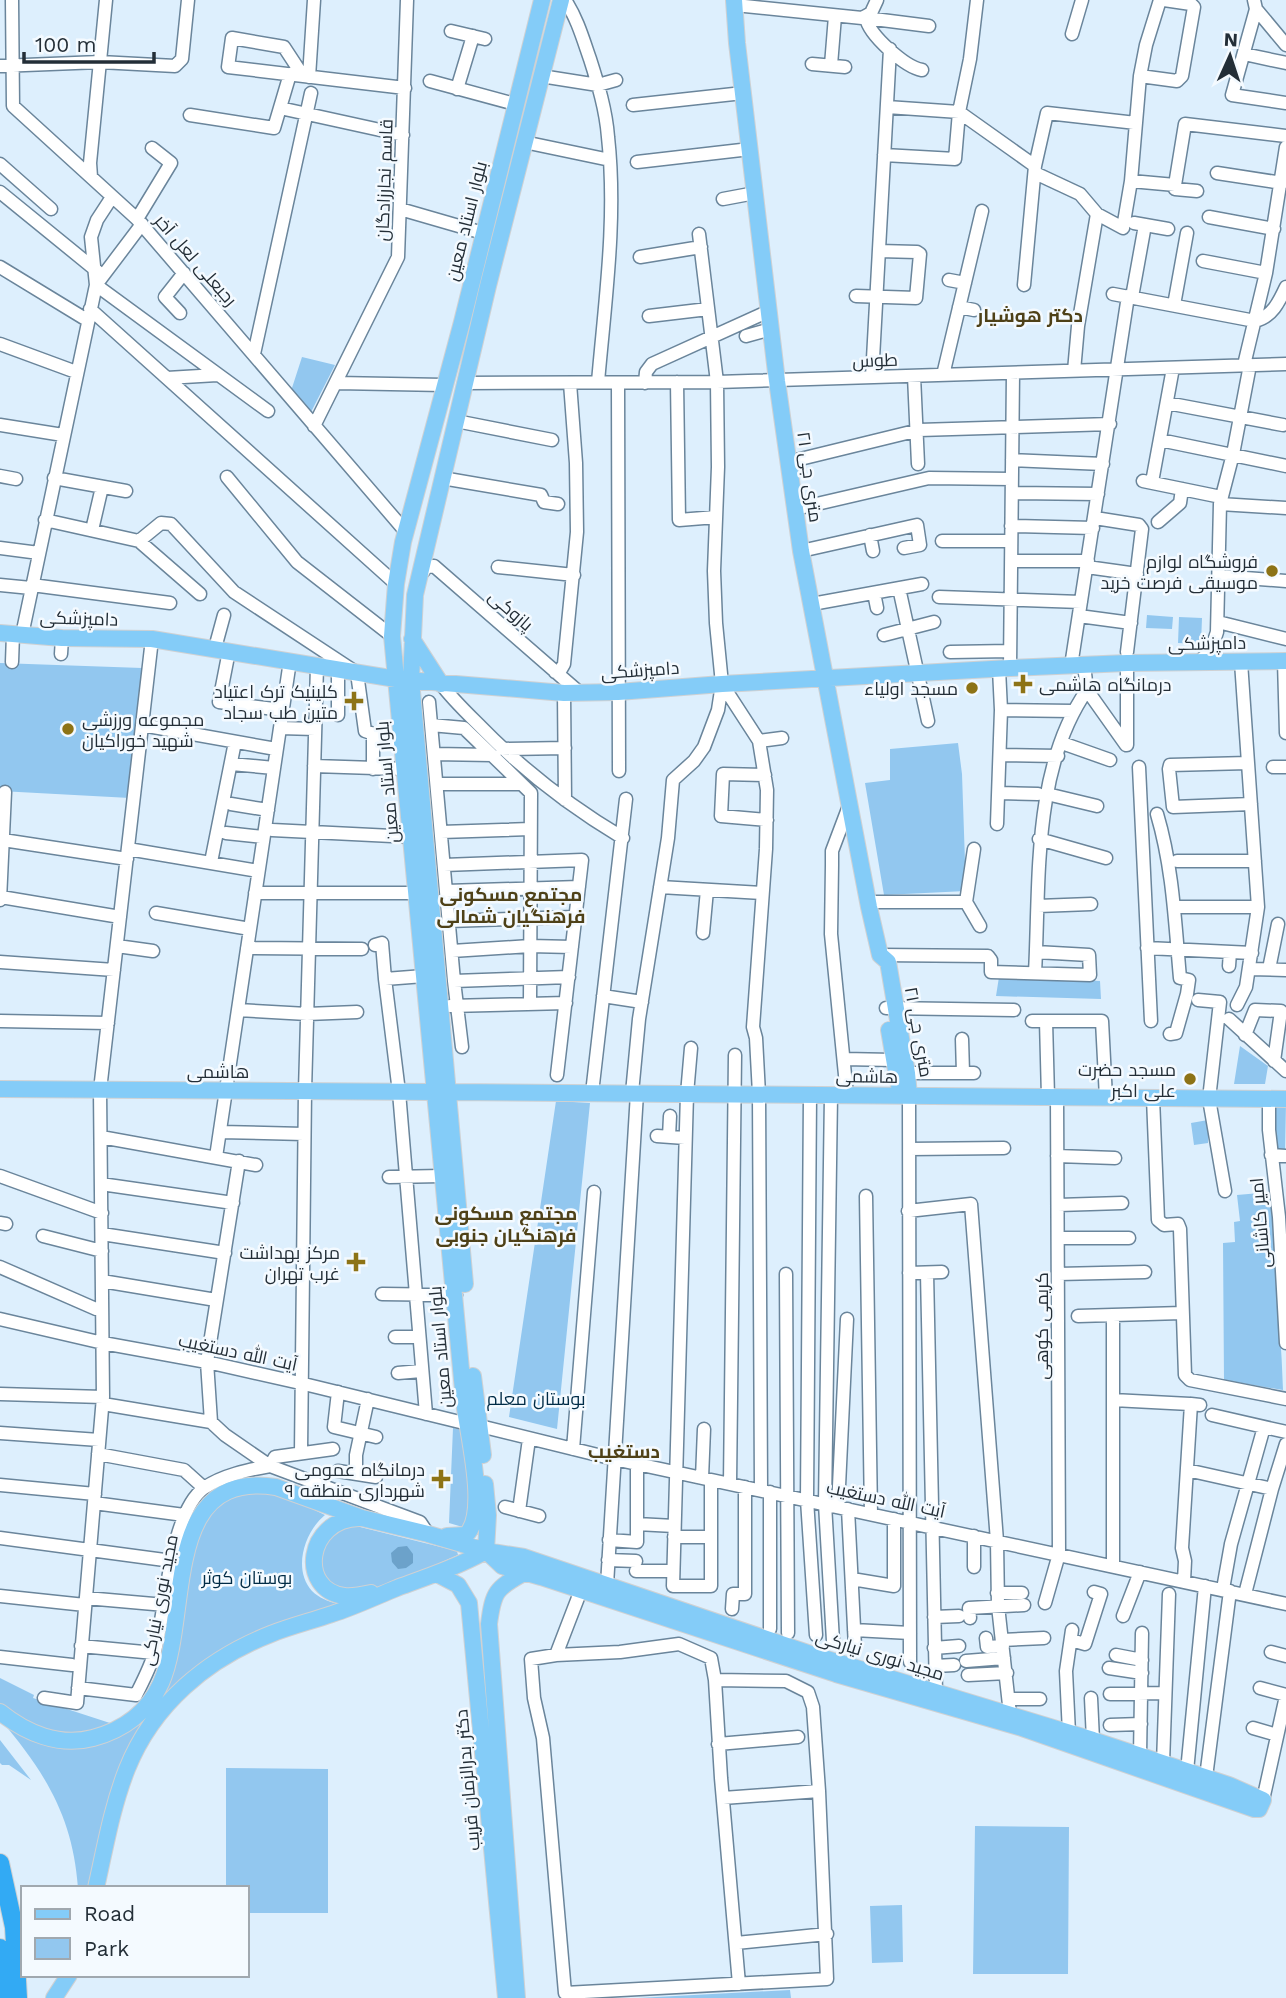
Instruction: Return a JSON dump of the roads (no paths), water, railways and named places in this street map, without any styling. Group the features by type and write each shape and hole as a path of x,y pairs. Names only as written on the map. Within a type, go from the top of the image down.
{"highway":[{"path":"0,1863 14,1927 18,1998"},
{"path":"0,1948 2,1998"}],"main road":[{"name":"بلوار استاد معین","path":"486,1551 488,1515 473,1425 442,1176 442,1092 448,1007 412,769 404,680 392,639 396,584 406,532 462,322 541,0"},
{"name":"بلوار استاد معین","path":"428,1534 454,1537 466,1535 475,1521 475,1396 442,1092 424,976 412,837 412,769 403,744 404,680 412,638 415,595 442,478 524,142 563,0"},
{"name":"۲۱ متری جی","path":"735,3 777,381 801,551 868,902 880,955 888,962 894,1060 898,1082 901,1090 909,1096"},
{"path":"472,277 474,290 482,292 488,286"},
{"path":"462,322 467,313 476,313 479,317 479,329"},
{"path":"396,584 402,606 410,605 415,595"},
{"name":"دامپزشکی","path":"12,634 61,646 152,639 404,680 572,693 827,680 886,682 916,673 1078,666 1127,658 1199,662 1285,661"},
{"path":"412,638 441,684"},
{"path":"357,673 383,662 388,656 392,639"},
{"name":"۲۱ متری جی","path":"891,1007 907,1073 909,1096"},
{"name":"هاشمی","path":"0,1088 1286,1099"},
{"name":"مجید نوری نیارکی","path":"0,1712 34,1734 75,1740 107,1733 125,1725 139,1714 155,1694 165,1672 192,1531 205,1508 224,1493 238,1487 256,1485 276,1487 362,1518 486,1551 524,1557 1019,1727 1258,1805"},
{"path":"362,1518 345,1519 324,1531 315,1547 314,1563 318,1579 323,1586 344,1596 396,1589"},
{"path":"96,1886 127,1768 155,1719 178,1692 207,1667 271,1634 437,1574 486,1551"},
{"name":"مجید نوری نیارکی","path":"486,1551 502,1566 836,1674 934,1698 1009,1706 1069,1733 1206,1777 1258,1805"},
{"name":"دکتر بدرالزمان قریب","path":"517,1998 489,1624 492,1599 504,1584 524,1573"},
{"name":"دکتر بدرالزمان قریب","path":"437,1574 458,1585 469,1602 506,1998"},
{"path":"472,1625 489,1624"},
{"path":"54,1998 68,1977"}],"street":[{"path":"91,177 90,163 106,0"},
{"path":"6,66 100,62 170,67 179,64 183,55 188,0"},
{"path":"190,115 274,128 280,108 301,76 314,0"},
{"name":"قاسم نجارزادگان","path":"314,426 398,257 407,0"},
{"path":"563,0 582,35 598,85 608,134 609,252 598,382"},
{"path":"831,0 831,65"},
{"path":"877,0 868,16 869,27 909,66 922,70"},
{"path":"884,155 955,159 959,112 970,59 977,0"},
{"path":"1072,34 1082,0"},
{"path":"1011,526 1094,523 1139,524 1142,532 1127,658 1127,745 1087,690 1078,666 1079,616 1094,523 1098,494 1130,297 1134,225 1130,181 1140,76 1146,45 1162,0 1191,4 1194,7 1182,76 1177,81 1140,76"},
{"path":"735,3 832,15 868,16 929,26"},
{"path":"1255,4 1286,45"},
{"path":"1255,4 1232,95 1286,103"},
{"name":"رجبعلی لعل آخر","path":"8,5 6,66 13,106 140,222 406,532"},
{"path":"451,31 479,38 457,89"},
{"path":"301,76 284,47 232,38 228,67 301,76 405,88"},
{"path":"872,377 890,49"},
{"path":"1244,54 1286,63"},
{"path":"812,64 845,66"},
{"path":"541,76 598,85 617,79"},
{"path":"430,81 515,104"},
{"path":"254,354 259,303 311,93"},
{"path":"633,105 743,93"},
{"path":"887,107 959,112 1035,170 1080,194 1097,214 1134,225 1168,229"},
{"path":"280,108 403,135"},
{"path":"1024,285 1035,170 1049,112 1136,122"},
{"path":"1198,191 1175,189 1185,124 1286,136"},
{"path":"524,142 610,160"},
{"path":"1199,662 1215,642 1218,622 1220,500 1240,417 1255,321 1283,186 1286,147"},
{"path":"98,277 140,222 171,163 152,148"},
{"path":"637,162 750,149"},
{"path":"0,164 51,209"},
{"path":"1217,173 1283,186"},
{"path":"1130,181 1175,185"},
{"path":"14,203 26,187"},
{"path":"0,192 98,277 217,374 268,411"},
{"path":"723,199 755,193"},
{"path":"12,662 12,634 32,587 98,277 91,237 97,220 112,197"},
{"path":"400,209 483,233"},
{"path":"943,375 982,211"},
{"path":"1074,371 1078,326 1097,214"},
{"path":"1209,217 1274,229"},
{"path":"1174,305 1187,233"},
{"path":"607,1585 606,1550 612,1502 642,1002 673,780 694,761 704,747 720,700 722,684 714,571 717,382 699,234"},
{"path":"640,257 701,247"},
{"path":"856,296 916,298 920,254 879,251"},
{"path":"1203,261 1266,273"},
{"path":"0,267 89,315 167,378 396,584"},
{"path":"180,313 165,297 184,273"},
{"path":"949,280 965,283"},
{"path":"1113,294 1255,321 1268,315 1279,302 1286,287"},
{"path":"959,307 974,310"},
{"path":"649,316 708,309"},
{"path":"645,383 648,366 769,311"},
{"path":"746,336 771,329"},
{"path":"0,344 76,372"},
{"name":"طوس","path":"465,383 777,381 1286,364"},
{"path":"1173,368 1160,440 1147,482 1220,500 1286,508"},
{"path":"997,824 1001,710 1005,669 1010,652 1013,373"},
{"path":"167,378 217,374"},
{"path":"914,376 918,464"},
{"path":"337,383 444,385"},
{"path":"555,672 560,671 564,664 577,521 570,383"},
{"path":"618,383 619,771"},
{"path":"677,383 679,520 716,517"},
{"path":"1167,403 1283,425"},
{"path":"456,421 552,440"},
{"path":"789,462 916,431 1110,424"},
{"path":"0,425 63,435"},
{"path":"1160,440 1233,453 1286,467"},
{"path":"1012,460 1103,464"},
{"path":"0,476 16,479"},
{"path":"226,477 297,562 392,639"},
{"path":"54,478 126,491"},
{"path":"442,478 541,495 544,502 558,504"},
{"path":"795,509 929,478 1012,479"},
{"path":"92,530 102,487"},
{"path":"1158,522 1181,503 1182,489"},
{"path":"1012,493 1098,494"},
{"path":"46,520 139,541 200,594"},
{"path":"139,541 161,523 171,524 234,592 357,673 365,731 403,744"},
{"path":"801,551 917,525 920,545 904,548"},
{"path":"870,535 873,551"},
{"path":"942,541 1011,541"},
{"path":"0,548 38,553"},
{"path":"1011,561 1087,564 1138,574"},
{"name":"پازوکی","path":"420,575 427,567 434,566 555,672 572,693"},
{"path":"499,567 574,575"},
{"path":"1219,576 1286,581"},
{"path":"812,604 922,584"},
{"path":"0,585 170,603"},
{"path":"898,588 928,721"},
{"path":"874,593 877,608"},
{"path":"939,597 1081,602"},
{"path":"224,615 219,702 282,709"},
{"path":"1079,616 1131,623"},
{"path":"884,635 933,622"},
{"path":"1218,622 1286,639"},
{"path":"44,1698 77,1703 103,1401 100,1090 152,639"},
{"path":"950,652 1010,652"},
{"path":"216,1157 258,871 268,834 268,810 289,661"},
{"path":"1285,661 1281,696 1282,722 1286,733"},
{"path":"1237,1005 1246,987 1258,908 1241,662"},
{"path":"301,1452 304,1135 317,666"},
{"path":"338,670 338,715"},
{"path":"441,684 531,793 530,1003"},
{"path":"722,684 760,741 765,775 766,820 753,1027 759,1094 765,1491 770,1629"},
{"path":"1035,973 1043,794 1073,711 1087,690"},
{"path":"565,800 565,748 572,693"},
{"path":"429,702 454,981 448,1007 462,1047"},
{"path":"1001,710 1073,711"},
{"path":"142,725 276,749"},
{"path":"431,726 464,728 623,838"},
{"path":"280,728 315,729"},
{"path":"373,735 373,769"},
{"path":"760,741 782,738"},
{"path":"211,862 235,742"},
{"path":"1062,743 1110,760"},
{"path":"434,754 565,748"},
{"path":"1000,755 1058,756"},
{"path":"1248,763 1169,766 1173,807 1251,804"},
{"path":"231,764 274,768"},
{"path":"314,766 412,769"},
{"path":"1139,767 1151,1021"},
{"path":"765,775 723,774 721,816 766,820"},
{"path":"437,784 521,784"},
{"path":"5,792 0,898 120,917"},
{"path":"999,793 1043,794 1097,806"},
{"path":"592,1093 626,799"},
{"path":"231,804 268,810"},
{"path":"834,1641 839,1095 844,1059 831,934 832,851 850,805"},
{"path":"1157,814 1172,863 1180,978 1189,981 1176,1033 1170,1034"},
{"path":"441,832 530,829"},
{"path":"226,833 312,832 412,837"},
{"path":"1142,837 1163,834"},
{"path":"1039,839 1105,858"},
{"path":"3,840 211,862 258,871"},
{"path":"974,849 966,902 980,926"},
{"path":"444,864 582,860 558,1075"},
{"path":"1144,869 1172,863 1255,861"},
{"path":"446,891 579,887"},
{"path":"660,887 762,893"},
{"path":"703,933 707,890"},
{"path":"255,892 416,893"},
{"path":"868,902 966,902"},
{"path":"1038,906 1091,904"},
{"path":"1175,907 1258,908"},
{"path":"156,913 250,929"},
{"path":"448,921 575,916"},
{"path":"1256,926 1282,923 1269,969"},
{"path":"375,945 382,943 399,1091 426,1414"},
{"path":"117,946 153,951"},
{"path":"452,951 530,946 572,947"},
{"path":"247,948 362,949"},
{"path":"1147,948 1251,953"},
{"path":"880,955 988,956 991,958 991,972 1090,975 1089,954 1036,952"},
{"path":"1229,966 1230,952"},
{"path":"0,962 114,970"},
{"path":"1249,969 1286,970"},
{"path":"385,979 424,976"},
{"path":"454,981 569,977"},
{"path":"603,996 642,1002"},
{"path":"1198,1000 1220,1002 1209,1099 1225,1191"},
{"path":"448,1007 566,1003"},
{"path":"891,1007 1014,1010"},
{"path":"238,1010 307,1014 357,1012"},
{"path":"1245,1035 1255,1010 1281,1011 1274,1061"},
{"path":"1229,1019 1286,1071"},
{"path":"0,1021 108,1023"},
{"path":"1032,1021 1102,1021 1106,1098"},
{"name":"کریمی کوهی","path":"1045,1603 1059,1554 1069,1316 1058,1274 1057,1156 1046,1021"},
{"path":"907,1073 968,1073 962,1040"},
{"path":"691,1048 685,1138 673,1586 710,1586 711,1537 704,1429"},
{"path":"730,1484 735,1055"},
{"path":"844,1059 894,1060"},
{"path":"810,1095 807,1500 816,1635"},
{"path":"909,1096 910,1662"},
{"path":"1153,1098 1158,1220 1162,1224 1180,1226 1184,1370 1189,1380 1286,1399"},
{"name":"امیر کاشانی","path":"1269,1099 1271,1155 1282,1217 1286,1343"},
{"path":"670,1116 663,1137 685,1138"},
{"path":"220,1132 304,1135"},
{"path":"101,1137 256,1164"},
{"path":"909,1149 1004,1148"},
{"path":"1271,1155 1286,1156"},
{"path":"1057,1156 1115,1158"},
{"path":"211,1422 206,1362 239,1161"},
{"path":"0,1176 102,1213"},
{"path":"389,1177 442,1176"},
{"path":"101,1184 233,1203"},
{"path":"573,1450 594,1192"},
{"path":"866,1196 871,1514"},
{"path":"1058,1205 1122,1203"},
{"path":"908,1211 971,1204 997,1541 998,1600 1009,1706 1040,1699"},
{"path":"102,1234 225,1253"},
{"path":"43,1236 102,1251"},
{"path":"1058,1238 1129,1238"},
{"path":"0,1267 96,1309"},
{"path":"909,1273 942,1272"},
{"path":"1058,1274 1145,1272"},
{"path":"785,1273 788,1633"},
{"path":"927,1273 934,1698"},
{"path":"102,1281 216,1300"},
{"path":"382,1294 456,1295"},
{"path":"1069,1316 1182,1313"},
{"path":"1113,1315 1113,1566"},
{"name":"آیت الله دستغیب","path":"0,1319 300,1383 573,1450 1286,1604"},
{"path":"847,1319 837,1507 852,1579 855,1647"},
{"path":"395,1337 419,1337"},
{"path":"398,1373 421,1371"},
{"path":"338,1392 334,1427 376,1437"},
{"path":"0,1394 103,1401 211,1422 270,1466 420,1522 428,1534"},
{"path":"356,1474 356,1455 368,1399"},
{"path":"1113,1400 1194,1404 1182,1548 1185,1581"},
{"path":"1212,1415 1286,1432"},
{"path":"1206,1777 1231,1544 1264,1427"},
{"path":"0,1433 99,1440"},
{"path":"519,1511 529,1439"},
{"path":"1245,1594 1286,1444"},
{"path":"78,1688 136,1695 154,1653 184,1514 192,1500 204,1488 245,1471 270,1466 275,1457 333,1449"},
{"path":"98,1454 184,1470 204,1488"},
{"path":"606,1550 637,1542 637,1464"},
{"path":"1187,1470 1272,1489"},
{"path":"338,1471 376,1477"},
{"path":"0,1485 184,1514"},
{"path":"732,1609 733,1594 745,1594 745,1487"},
{"path":"597,1501 612,1502"},
{"path":"505,1507 539,1516"},
{"path":"852,1579 894,1587 894,1519"},
{"path":"637,1524 711,1537"},
{"path":"974,1536 974,1567"},
{"path":"0,1538 172,1561"},
{"path":"606,1550 636,1566 673,1571"},
{"path":"1123,1616 1140,1572"},
{"path":"1187,1771 1205,1586"},
{"path":"556,1655 581,1590"},
{"path":"1069,1733 1066,1671 1072,1635 1085,1644 1101,1594 1094,1592"},
{"path":"1163,1763 1169,1594"},
{"path":"0,1597 165,1605"},
{"path":"934,1617 965,1617 969,1608 998,1600 1023,1599"},
{"path":"854,1630 910,1633"},
{"path":"1140,1756 1142,1633"},
{"path":"986,1638 986,1647 1003,1648"},
{"path":"935,1666 960,1663 1003,1648 1044,1638"},
{"path":"715,1680 786,1681 808,1692 813,1707 819,1791 827,1979 739,1984 565,1993 543,1738 534,1698 531,1659 678,1644 711,1658 715,1680 739,1984"},
{"path":"81,1646 154,1653"},
{"path":"934,1648 959,1646"},
{"path":"1271,1652 1286,1656"},
{"path":"1116,1655 1142,1667"},
{"path":"0,1657 72,1665"},
{"path":"1109,1668 1142,1667"},
{"path":"968,1675 1007,1673"},
{"path":"1258,1805 1286,1695 1260,1688"},
{"path":"1110,1694 1164,1693"},
{"path":"1090,1698 1093,1740"},
{"path":"1110,1725 1141,1724"},
{"path":"1253,1728 1277,1735"},
{"path":"719,1744 798,1737"},
{"path":"723,1798 819,1791"},
{"path":"736,1943 827,1934"}],"place":[{"name":"فروشگاه لوازم موسیقی فرصت خرید","path":"1272,571"},
{"name":"درمانگاه هاشمی","path":"1023,684"},
{"name":"مسجد اولیاء","path":"972,688"},
{"name":"کلینیک ترک اعتیاد متین طب سجاد","path":"354,701"},
{"name":"مجموعه ورزشی شهید خوراکیان","path":"68,729"},
{"name":"مسجد حضرت علی اکبر","path":"1190,1079"},
{"name":"مرکز بهداشت غرب تهران","path":"356,1262"},
{"name":"درمانگاه عمومی شهرداری منطقه ۹","path":"441,1479"}],"district":[{"name":"دکتر هوشیار","path":"1030,315"},
{"name":"مجتمع مسکونی فرهنگیان شمالی","path":"511,905"},
{"name":"مجتمع مسکونی فرهنگیان جنوبی","path":"506,1224"},
{"name":"دستغیب","path":"624,1451"}],"park label":[{"name":"بوستان معلم","path":"536,1398"},
{"name":"بوستان کوثر","path":"247,1577"}]}
